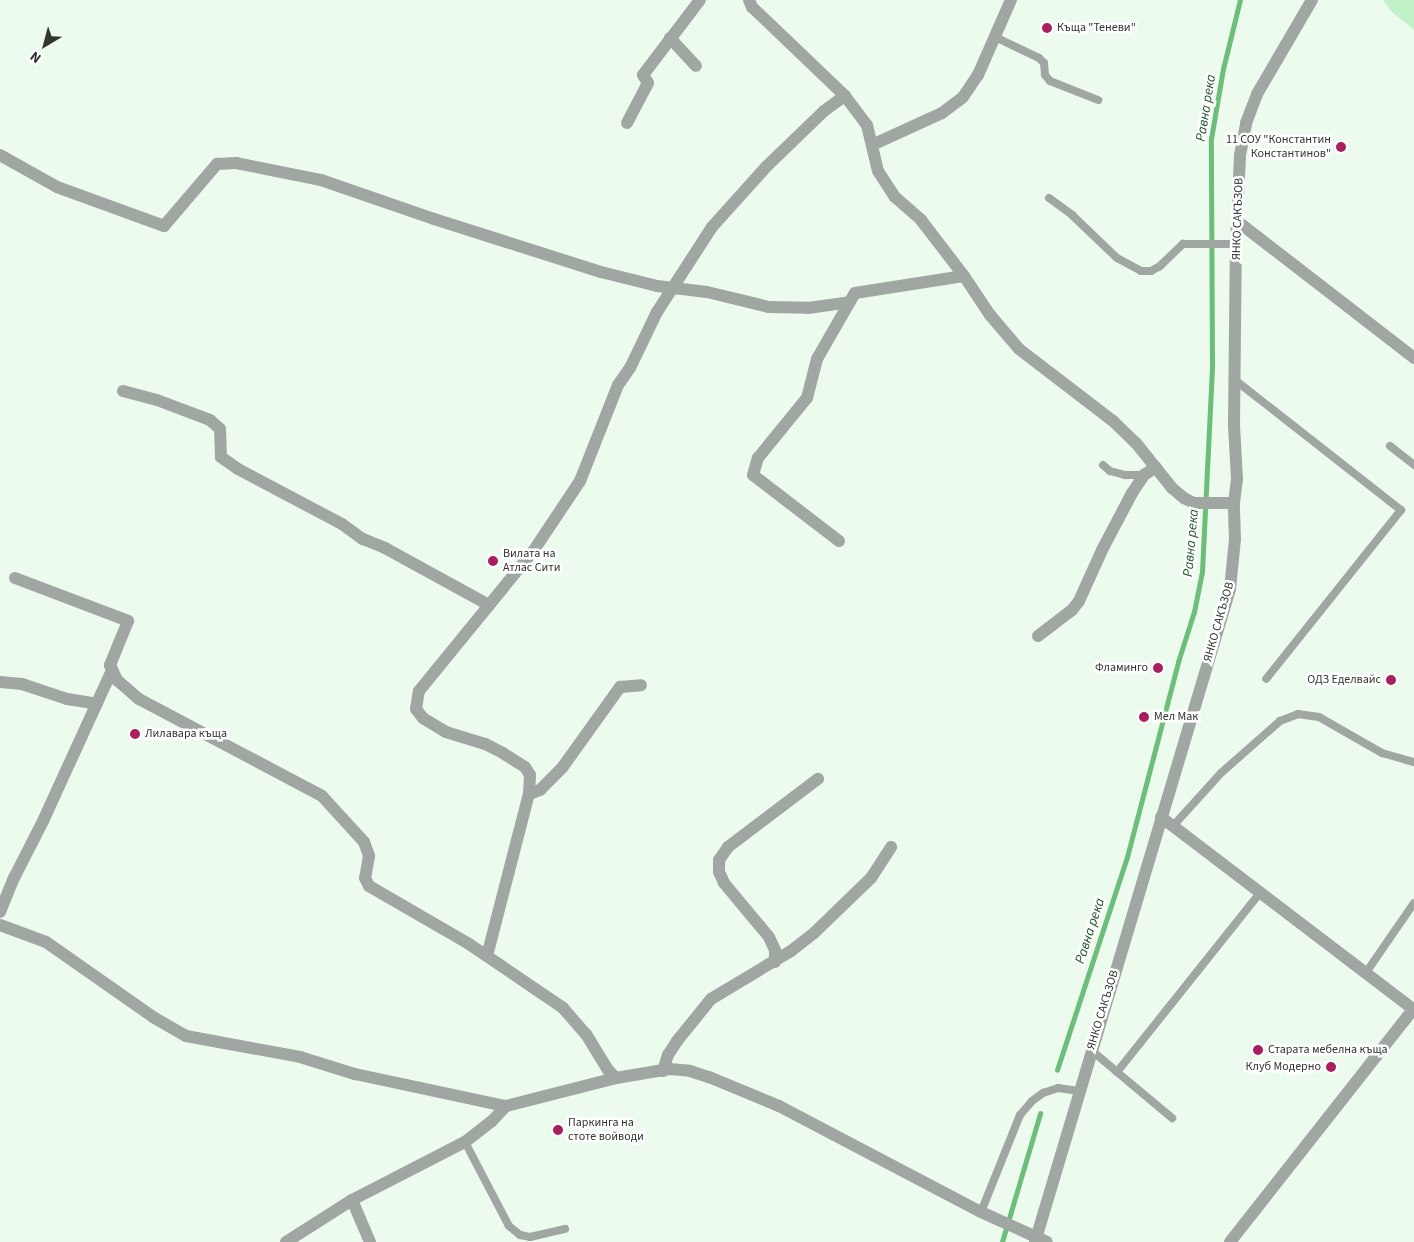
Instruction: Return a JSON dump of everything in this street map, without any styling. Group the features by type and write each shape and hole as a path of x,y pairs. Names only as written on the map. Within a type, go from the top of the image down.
{"street":[{"path":"627,124 648,82 643,75 700,0"},
{"path":"749,0 752,7 845,96 867,125 878,171 895,197 921,220 964,276 990,315 1019,349 1043,370 1113,421 1156,467 1172,488 1184,498 1201,503 1234,504"},
{"path":"872,145 942,113 963,97 978,75 1011,0"},
{"name":"ЯНКО САКЪЗОВ","path":"1035,1239 1090,1050 1230,589 1235,538 1234,504 1237,479 1235,380 1236,244 1240,155 1246,123 1257,94 1312,0"},
{"path":"670,38 696,66"},
{"path":"488,956 529,794 530,775 518,762 485,744 446,732 423,718 416,709 418,691 534,550 580,481 618,385 630,368 657,312 712,227 766,167 824,111 845,96"},
{"path":"0,155 57,187 164,226 217,164 236,163 321,180 434,219 592,269 656,286 707,292 769,306 808,308 850,302"},
{"path":"1237,221 1414,358"},
{"path":"839,541 754,475 758,458 807,398 817,359 855,293 964,276"},
{"path":"123,391 157,400 210,420 220,429 222,457 238,469 342,524 363,539 400,556 489,606"},
{"path":"1038,636 1072,610 1079,601 1102,550 1132,494 1144,475 1156,467"},
{"path":"15,578 128,620 110,665 117,680 139,699 322,796 364,842 369,856 365,878 369,886 488,956 563,1008 586,1034 608,1070 616,1078"},
{"path":"0,912 14,878 112,670"},
{"path":"0,682 22,684 67,699 97,704"},
{"path":"529,794 540,790 562,768 620,687 641,685"},
{"path":"775,962 775,950 769,937 724,883 719,872 719,860 728,847 818,779"},
{"path":"1161,816 1259,894 1413,1009 1230,1242"},
{"path":"663,1071 668,1055 677,1041 711,999 775,962 814,933 871,878 891,847"},
{"path":"0,925 46,942 153,1017 186,1036 300,1057 355,1074 506,1106 616,1078 663,1071 690,1070 779,1106 981,1212 1035,1239 1047,1242"},
{"path":"286,1242 352,1200 465,1142 492,1121 506,1106"},
{"path":"352,1200 370,1242"}],"lane":[{"path":"995,37 1039,58 1044,63 1045,74 1050,81 1098,100"},
{"path":"1049,198 1072,215 1117,258 1141,271 1151,271 1160,266 1183,244 1236,244"},
{"path":"1235,380 1401,510 1266,679"},
{"path":"1390,446 1414,465"},
{"path":"1103,465 1110,471 1125,475 1144,475"},
{"path":"1173,826 1221,773 1280,721 1298,714 1319,717 1382,753 1414,762"},
{"path":"1117,1072 1259,894"},
{"path":"1365,974 1414,903"},
{"path":"1090,1050 1172,1118"},
{"path":"981,1212 1020,1115 1032,1101 1043,1093 1058,1088 1079,1090"},
{"path":"465,1142 500,1213 509,1226 520,1235 530,1238 565,1229"}],"green space":[{"path":"1383,0 1414,0 1414,30 1392,12"}],"waterway":[{"name":"Равна река","path":"1057,1070 1127,857 1178,662 1194,612 1202,572 1212,364 1211,139 1223,69 1240,0"},
{"name":"Равна река","path":"1002,1242 1040,1114"}],"place":[{"name":"Къща \"Теневи\"","path":"1047,28"},
{"name":"11 СОУ \"Константин Константинов\"","path":"1341,147"},
{"name":"Вилата на Атлас Сити","path":"493,561"},
{"name":"Фламинго","path":"1158,668"},
{"name":"ОДЗ Еделвайс","path":"1391,680"},
{"name":"Мел Мак","path":"1144,717"},
{"name":"Лилавара къща","path":"135,734"},
{"name":"Старата мебелна къща","path":"1258,1050"},
{"name":"Клуб Модерно","path":"1331,1067"},
{"name":"Паркинга на стоте войводи","path":"558,1130"}]}
